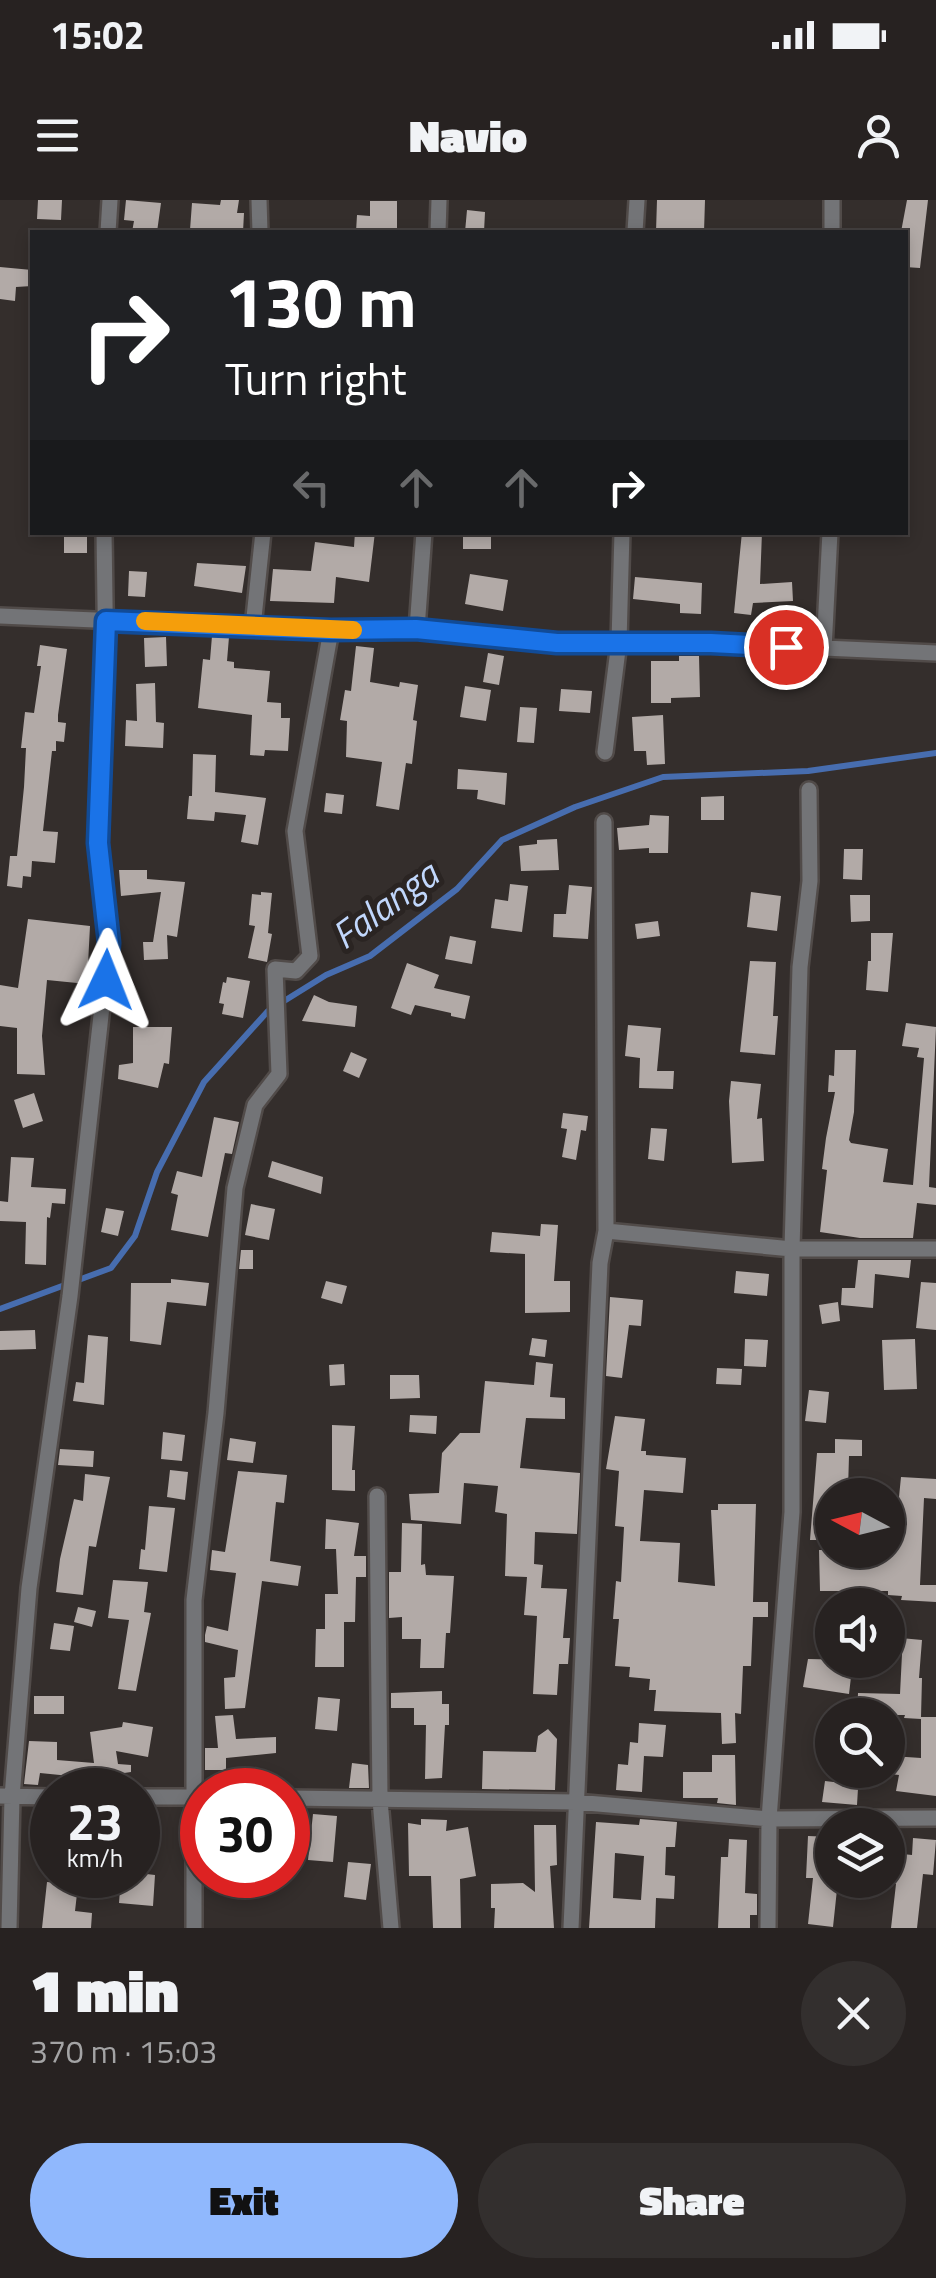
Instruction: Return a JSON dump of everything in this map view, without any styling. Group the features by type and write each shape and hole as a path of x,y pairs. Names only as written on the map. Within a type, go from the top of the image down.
{"street":[{"path":"108,230 110,200"},
{"path":"259,200 260,230"},
{"path":"438,230 440,200"},
{"path":"635,230 637,200"},
{"path":"832,200 832,230"},
{"path":"10,1928 6,1797 29,1588 70,1296 109,943 98,843 106,621 104,535"},
{"path":"253,627 263,535"},
{"path":"416,629 424,535"},
{"path":"605,752 619,642 622,535"},
{"path":"824,649 830,535"},
{"path":"0,616 331,630 416,629 557,643 936,654"},
{"path":"198,1768 194,1600 216,1413 235,1188 255,1106 279,1074 275,969 296,971 310,956 295,830 331,630"},
{"path":"768,1928 769,1819 792,1512 792,1248 800,966 810,881 809,790"},
{"path":"571,1928 600,1262 606,1231 604,822"},
{"path":"606,1231 792,1248 936,1249"},
{"path":"377,1496 380,1800 390,1928"},
{"path":"310,1798 575,1802 769,1819 936,1818"},
{"path":"194,1928 195,1898"}],"building":[{"path":"38,200 62,200 61,220 37,219"},
{"path":"126,200 161,203 157,230 132,230 134,221 124,220"},
{"path":"221,200 239,200 237,213 244,213 243,230 190,230 192,203 220,205"},
{"path":"657,200 705,200 704,230 656,230"},
{"path":"907,200 928,200 920,268 908,267 908,230 901,230"},
{"path":"370,201 397,201 397,230 356,230 357,215 370,216"},
{"path":"467,210 485,212 484,230 465,230"},
{"path":"0,267 30,270 30,286 16,287 15,301 0,299"},
{"path":"64,535 87,535 87,553 64,553"},
{"path":"355,535 375,535 369,582 336,577 334,603 270,601 273,569 311,571 315,542 354,547"},
{"path":"463,535 491,535 491,549 463,549"},
{"path":"742,535 762,535 760,584 792,582 793,601 753,603 751,615 734,613"},
{"path":"197,563 246,566 242,593 194,586"},
{"path":"129,571 147,572 145,597 128,596"},
{"path":"470,574 508,580 503,611 465,604"},
{"path":"635,577 702,583 701,614 680,613 680,604 633,599"},
{"path":"212,636 229,637 227,661 234,662 234,668 270,671 267,702 281,703 281,718 290,718 288,751 265,750 264,756 250,755 252,715 198,708 203,659 210,660"},
{"path":"166,637 167,666 145,667 144,638"},
{"path":"40,645 67,649 58,715 58,722 66,723 64,742 56,741 56,751 52,751 43,831 58,832 55,863 32,861 31,877 23,876 22,888 7,886 10,856 17,856 26,748 21,748 25,712 34,713"},
{"path":"356,646 374,648 370,682 399,687 400,682 418,685 412,764 406,763 399,810 376,806 382,762 346,757 347,721 340,720 345,690 351,691"},
{"path":"488,653 504,656 499,685 483,682"},
{"path":"679,656 699,656 700,697 651,703 651,661 679,661"},
{"path":"155,683 156,722 164,723 163,748 125,746 126,720 137,721 136,684"},
{"path":"465,686 491,690 486,721 460,717"},
{"path":"561,689 592,691 590,713 559,711"},
{"path":"520,707 537,708 534,743 517,742"},
{"path":"663,715 665,764 647,765 646,751 634,751 632,717"},
{"path":"193,754 216,755 215,792 266,798 258,845 241,842 246,815 215,812 214,821 187,819"},
{"path":"458,769 507,773 505,805 477,799 478,790 457,789"},
{"path":"326,793 344,795 342,814 324,812"},
{"path":"724,796 724,820 701,820 701,797"},
{"path":"650,815 669,816 668,853 649,853 649,848 619,850 617,828 649,825"},
{"path":"557,839 559,870 521,871 519,846"},
{"path":"844,849 863,849 862,880 843,879"},
{"path":"119,870 147,870 147,879 185,882 177,937 167,935 168,959 144,960 143,942 153,942 161,892 121,896"},
{"path":"510,884 528,886 522,932 491,928 495,899 508,901"},
{"path":"569,885 592,887 588,939 553,937 554,914 566,914"},
{"path":"751,892 781,896 777,931 747,927"},
{"path":"272,893 267,962 248,958 255,926 249,925 252,894"},
{"path":"850,895 870,895 870,921 851,922"},
{"path":"28,919 90,926 87,984 47,980 42,1036 45,1075 17,1074 17,1028 0,1026 0,985 18,988"},
{"path":"658,921 660,936 637,939 635,924"},
{"path":"871,933 893,933 888,992 866,990"},
{"path":"450,936 476,941 472,964 445,959"},
{"path":"750,961 776,962 775,1055 740,1052"},
{"path":"407,963 439,975 434,988 470,996 465,1019 415,1005 411,1015 391,1008"},
{"path":"227,977 250,981 243,1018 222,1014 224,1004 219,1003"},
{"path":"314,995 329,1002 357,1006 355,1027 302,1021"},
{"path":"906,1023 936,1027 929,1187 936,1188 936,1205 917,1203 913,1238 860,1238 820,1232 827,1170 822,1169 835,1092 828,1092 829,1075 834,1076 835,1050 856,1050 849,1140 888,1149 883,1182 913,1185 924,1058 917,1057 919,1048 902,1046"},
{"path":"628,1025 661,1028 657,1071 674,1071 673,1089 639,1088 640,1058 625,1056"},
{"path":"133,1027 172,1027 169,1064 164,1063 158,1088 118,1079 119,1065 133,1063"},
{"path":"351,1052 367,1059 359,1078 343,1071"},
{"path":"731,1081 761,1084 757,1119 762,1118 764,1161 732,1163"},
{"path":"34,1093 43,1121 23,1128 14,1100"},
{"path":"563,1113 588,1116 586,1131 581,1130 576,1160 562,1157 567,1129 561,1128"},
{"path":"214,1117 239,1122 232,1154 225,1153 208,1237 171,1230 178,1195 171,1193 177,1171 202,1177"},
{"path":"651,1128 667,1129 664,1161 648,1159"},
{"path":"11,1157 34,1158 31,1187 66,1189 65,1204 52,1203 50,1218 47,1217 46,1265 25,1264 26,1222 0,1221 0,1201 8,1202"},
{"path":"272,1161 323,1177 321,1194 268,1177"},
{"path":"251,1204 275,1209 269,1240 245,1235"},
{"path":"106,1208 124,1211 118,1236 101,1232"},
{"path":"541,1224 558,1225 554,1281 570,1281 570,1312 525,1313 525,1254 490,1252 492,1232 540,1236"},
{"path":"241,1250 253,1250 253,1269 239,1269"},
{"path":"858,1260 911,1260 909,1278 875,1274 873,1308 841,1305 842,1288 855,1288"},
{"path":"736,1271 769,1274 767,1296 734,1293"},
{"path":"171,1279 209,1283 206,1306 167,1302 161,1345 130,1341 131,1283 171,1283"},
{"path":"326,1281 347,1286 342,1304 321,1298"},
{"path":"921,1282 936,1283 936,1330 916,1328"},
{"path":"610,1297 643,1300 641,1326 629,1325 622,1378 606,1376"},
{"path":"838,1302 840,1321 822,1324 819,1305"},
{"path":"35,1330 36,1349 0,1350 0,1331"},
{"path":"88,1335 108,1337 104,1405 73,1401 76,1382 84,1383"},
{"path":"532,1338 547,1340 545,1357 529,1355"},
{"path":"745,1339 768,1340 766,1367 744,1366"},
{"path":"915,1339 917,1389 884,1390 882,1340"},
{"path":"536,1362 553,1364 550,1397 565,1398 565,1419 526,1418 520,1468 580,1473 577,1534 535,1532 534,1564 543,1565 541,1588 567,1589 563,1638 570,1638 568,1664 559,1664 557,1695 533,1694 537,1616 524,1615 527,1577 505,1576 507,1514 495,1512 498,1486 464,1483 461,1524 411,1520 409,1494 439,1493 442,1453 460,1433 480,1433 485,1381 534,1385"},
{"path":"344,1364 345,1385 330,1386 329,1365"},
{"path":"717,1368 742,1369 741,1385 716,1384"},
{"path":"390,1375 419,1375 420,1398 390,1399"},
{"path":"809,1390 829,1392 826,1423 805,1421"},
{"path":"410,1415 437,1416 436,1434 409,1432"},
{"path":"615,1416 645,1419 641,1451 646,1451 646,1455 686,1458 683,1493 644,1490 640,1541 680,1543 678,1582 715,1586 711,1510 718,1510 718,1504 756,1504 753,1602 768,1602 768,1617 753,1617 751,1666 743,1666 741,1714 735,1713 736,1743 722,1744 721,1713 654,1711 656,1690 649,1690 650,1679 629,1677 630,1667 615,1666 619,1619 613,1619 616,1581 621,1582 624,1527 615,1526 619,1471 606,1469"},
{"path":"332,1425 355,1426 355,1491 332,1490"},
{"path":"163,1432 185,1435 182,1461 161,1459"},
{"path":"230,1438 256,1442 253,1463 227,1460"},
{"path":"835,1439 862,1440 862,1456 849,1456 848,1478 815,1478 815,1540 810,1540 817,1453 835,1453"},
{"path":"60,1449 94,1451 93,1467 58,1465"},
{"path":"170,1470 188,1472 185,1500 167,1497"},
{"path":"238,1471 287,1475 284,1503 276,1502 270,1561 301,1566 298,1586 262,1581 245,1708 225,1709 224,1678 235,1677 238,1650 205,1642 205,1635 207,1626 228,1631 236,1573 210,1570 212,1550 225,1552"},
{"path":"85,1474 110,1477 96,1547 89,1546 83,1595 56,1592 74,1499 83,1501"},
{"path":"901,1477 936,1479 936,1499 924,1498 920,1585 936,1585 936,1602 905,1600 905,1588 820,1588 819,1568 905,1568 905,1478"},
{"path":"149,1506 175,1508 167,1572 139,1569"},
{"path":"326,1519 359,1523 354,1556 366,1556 366,1577 356,1577 355,1622 344,1622 344,1667 315,1667 316,1629 325,1629 325,1594 338,1594 336,1549 325,1549"},
{"path":"402,1523 422,1524 421,1565 425,1564 426,1575 454,1576 444,1668 420,1668 421,1639 402,1639 402,1617 389,1618 389,1572 401,1572"},
{"path":"113,1580 148,1582 144,1612 151,1613 136,1691 118,1689 129,1620 108,1618"},
{"path":"78,1607 96,1611 92,1627 74,1622"},
{"path":"54,1623 74,1626 70,1651 50,1649"},
{"path":"905,1638 922,1640 921,1717 936,1717 936,1796 896,1791 905,1788 905,1757 921,1758 921,1719 905,1718 905,1698 858,1698 858,1693 900,1694 901,1678 905,1678"},
{"path":"808,1659 815,1659 815,1678 851,1678 849,1694 803,1687"},
{"path":"442,1691 442,1704 449,1704 449,1725 445,1725 442,1778 425,1779 426,1725 414,1725 414,1708 391,1708 391,1693"},
{"path":"34,1696 64,1696 64,1714 34,1714"},
{"path":"318,1697 340,1699 337,1731 315,1729"},
{"path":"233,1715 236,1739 276,1737 276,1753 226,1758 226,1768 205,1768 205,1748 218,1748 215,1716"},
{"path":"123,1722 153,1727 148,1757 116,1751 118,1764 131,1768 30,1768 30,1784 24,1784 29,1741 57,1742 57,1760 94,1763 90,1732 122,1727"},
{"path":"639,1723 666,1725 663,1757 644,1756 642,1792 616,1790 618,1764 628,1765 630,1742 638,1743"},
{"path":"548,1729 557,1739 555,1790 482,1789 483,1751 536,1752 538,1736"},
{"path":"712,1755 735,1755 736,1805 717,1803 718,1798 683,1798 683,1772 712,1772"},
{"path":"352,1763 368,1765 369,1788 349,1788"},
{"path":"824,1788 858,1788 857,1805 822,1802"},
{"path":"313,1814 337,1816 333,1862 310,1860"},
{"path":"421,1819 447,1820 446,1831 468,1827 476,1876 460,1879 461,1928 433,1928 431,1876 409,1876 408,1823 421,1825"},
{"path":"640,1819 677,1822 675,1847 666,1847 665,1875 675,1876 674,1899 656,1898 655,1928 589,1928 596,1822 639,1825","holes":["615,1853 644,1856 641,1900 613,1898"]},
{"path":"534,1825 556,1825 557,1865 550,1866 554,1928 494,1928 491,1884 523,1883 535,1892"},
{"path":"808,1836 815,1836 815,1898 836,1898 833,1927 808,1924 813,1878 806,1878"},
{"path":"913,1838 936,1840 933,1875 923,1874 917,1928 891,1928 894,1898 905,1898 905,1854 912,1855"},
{"path":"729,1839 747,1840 745,1893 757,1894 757,1915 750,1915 750,1928 718,1928 721,1857 728,1857"},
{"path":"348,1862 371,1864 366,1900 344,1897"},
{"path":"45,1898 76,1898 75,1911 92,1913 91,1928 42,1928"},
{"path":"119,1898 154,1898 153,1906 119,1903"}],"waterway":[{"name":"Falanga","path":"0,1309 111,1268 135,1236 157,1172 204,1082 268,1011 326,975 370,956 457,889 502,840 575,807 663,777 808,771 936,753"}],"slow traffic":[{"path":"145,621 353,630"}],"route":[{"path":"106,980 109,943 98,843 106,621 208,622 331,630 416,629 557,643 786,647"}]}
